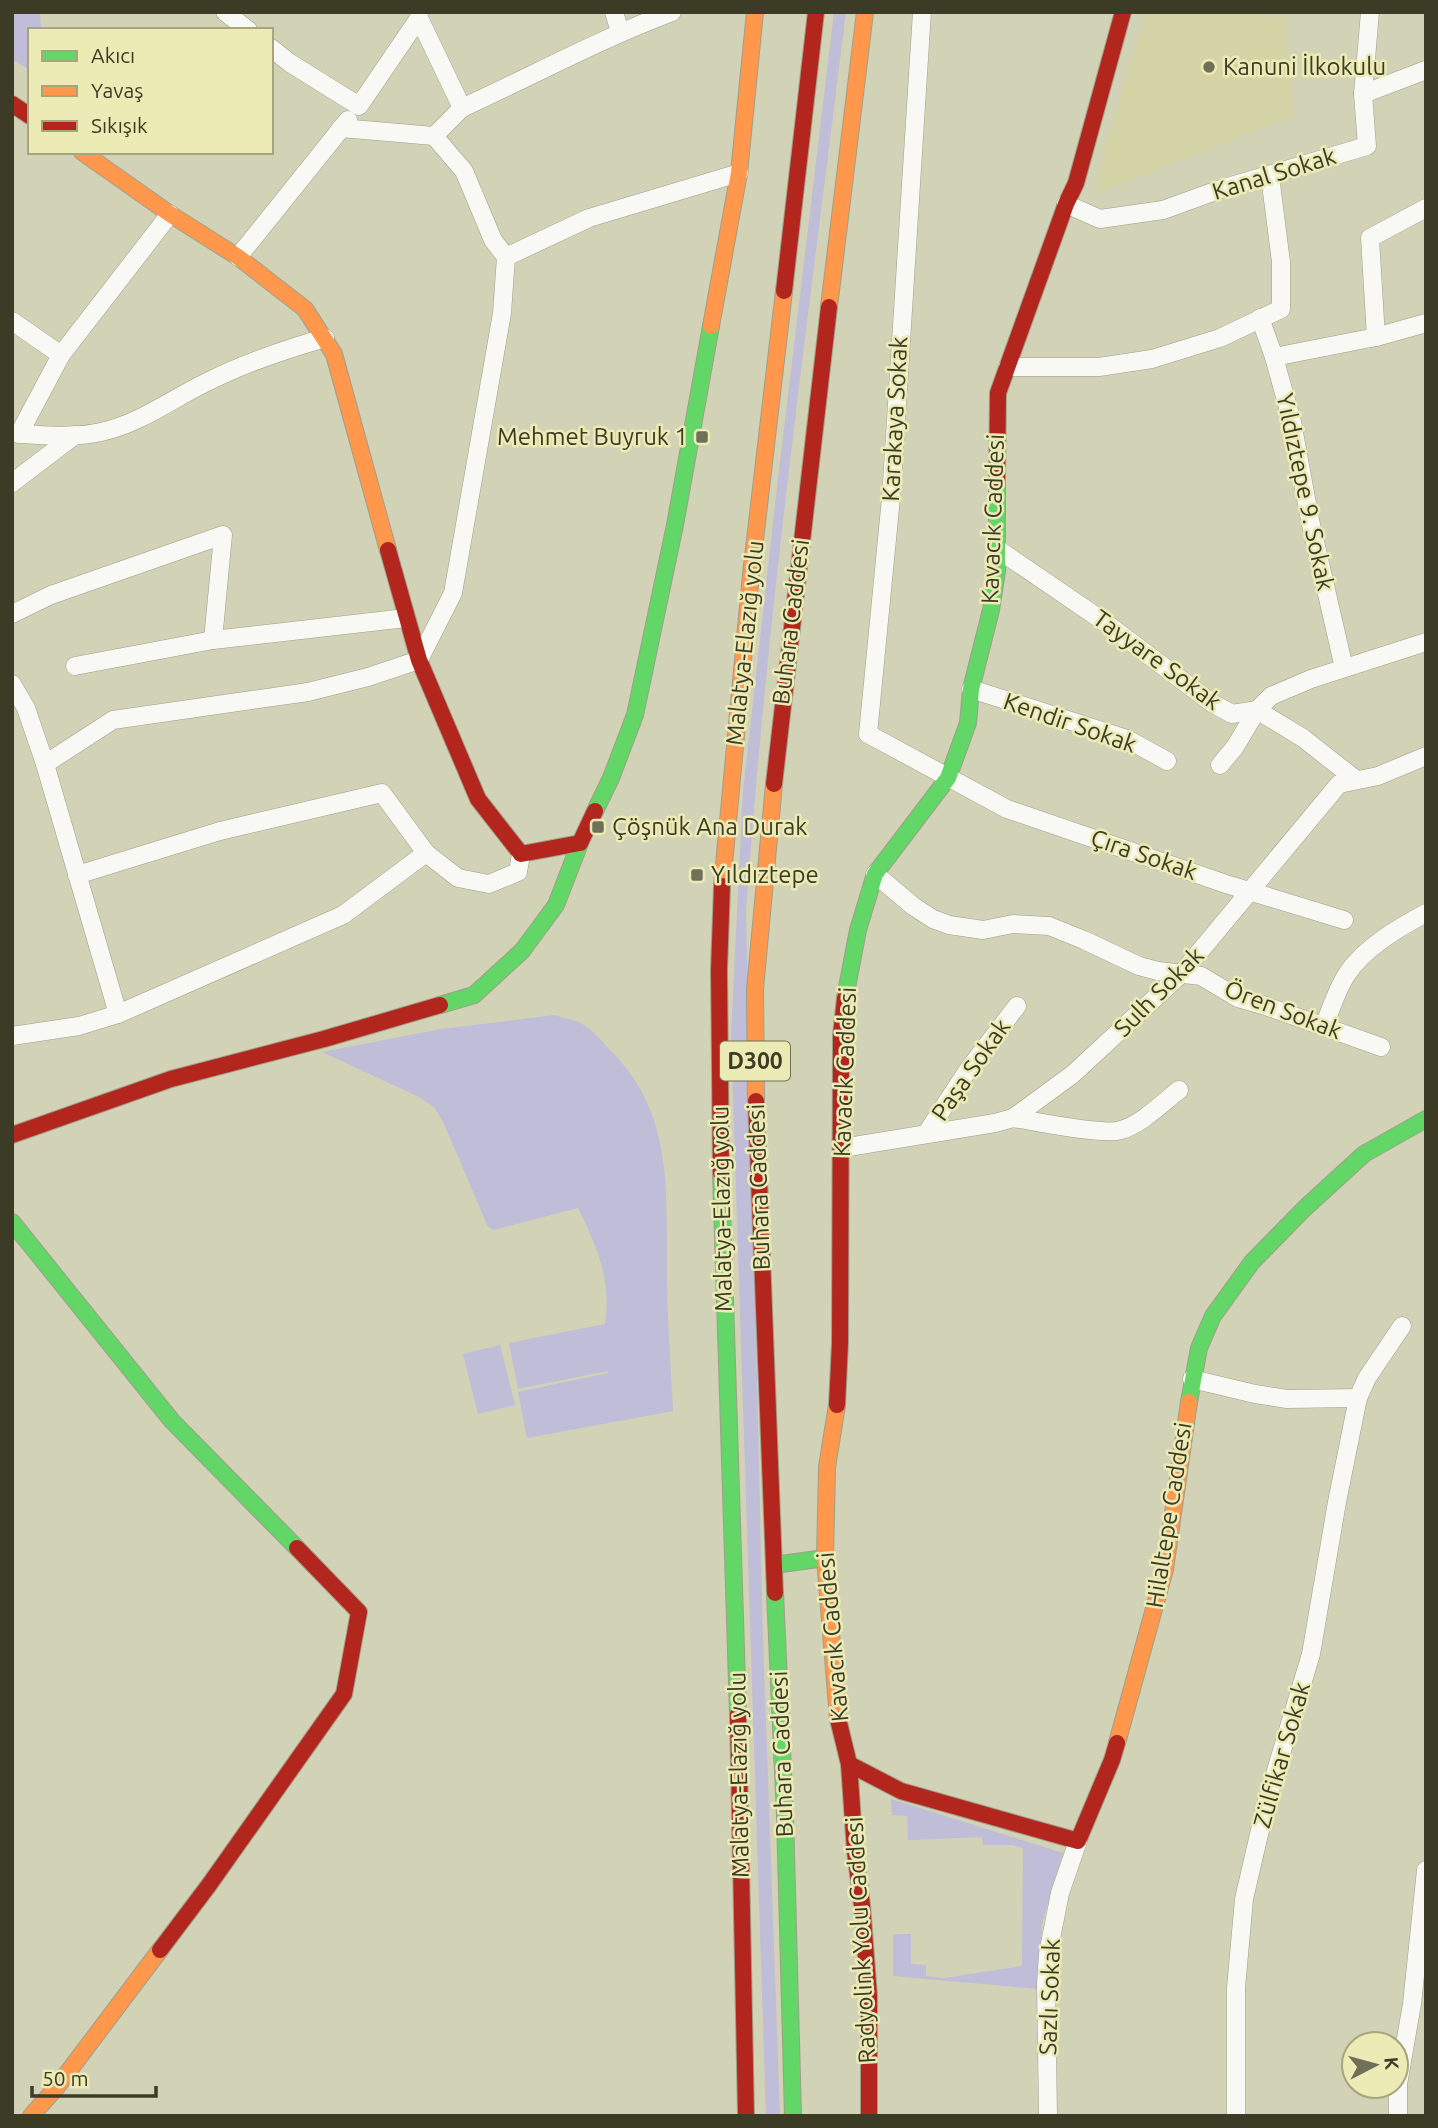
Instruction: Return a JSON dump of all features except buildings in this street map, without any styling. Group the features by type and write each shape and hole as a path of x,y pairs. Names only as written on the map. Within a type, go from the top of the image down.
{"main road":[{"path":"12,1135 172,1079 474,995 522,951 556,905 635,715 676,525 739,173 755,12"},
{"name":"Malatya-Elazığ yolu","path":"746,2116 737,1666 721,1203 719,970 722,888 751,575 816,12"},
{"name":"Buhara Caddesi","path":"793,2116 756,1139 755,989 790,627 865,12"},
{"name":"Kavacık Caddesi","path":"849,1764 839,1726 825,1558 827,1467 838,1382 841,1035 846,979 875,874 948,778 968,723 971,689 991,610 997,571 998,393 1076,183 1123,12"},
{"path":"12,104 28,115"},
{"path":"85,154 170,214 238,257 305,309 334,354 419,660 478,799 521,855 580,843"},
{"name":"Hilaltepe Caddesi","path":"1078,1841 1112,1760 1160,1591 1192,1378 1199,1348 1213,1316 1252,1262 1305,1208 1364,1154 1426,1119"},
{"path":"12,1222 172,1421 359,1612 344,1694 201,1895 56,2088 31,2116"},
{"path":"774,1565 825,1558"},
{"path":"849,1764 901,1791 1078,1841"},
{"name":"Radyolink Yolu Caddesi","path":"849,1764 869,1996 869,2116"}],"street":[{"path":"225,12 245,28"},
{"path":"614,12 620,32"},
{"path":"434,136 462,108 540,73 620,32 672,12"},
{"name":"Karakaya Sokak","path":"922,12 891,498 868,734 948,778"},
{"path":"1370,12 1363,94 1426,70"},
{"path":"419,15 462,108"},
{"path":"238,257 359,106 419,15"},
{"path":"273,50 359,106"},
{"name":"Kanal Sokak","path":"1066,204 1100,219 1163,210 1221,189 1367,146 1363,94"},
{"path":"46,764 113,720 308,692 368,677 419,660 453,593 502,313 506,257 493,240 464,171 434,136 341,128"},
{"path":"506,257 589,218 739,173"},
{"path":"1007,367 1099,367 1152,359 1220,338 1281,309 1281,262 1269,176"},
{"path":"1376,337 1370,238 1426,208"},
{"path":"170,214 61,355 16,435 75,435 100,432 140,419 230,371 276,352 324,338"},
{"name":"Yıldıztepe 9. Sokak","path":"1260,318 1292,422 1310,520 1344,668"},
{"path":"12,321 61,355"},
{"path":"1274,357 1376,337 1426,323"},
{"path":"12,482 75,435"},
{"path":"12,614 51,595 223,535 213,640"},
{"name":"Tayyare Sokak","path":"996,548 1103,621 1212,703 1232,713 1257,710 1303,738 1354,779"},
{"path":"75,666 213,640 406,618"},
{"path":"1220,765 1235,747 1257,710 1270,696 1311,679 1426,642"},
{"path":"12,684 26,708 46,764 118,1014"},
{"name":"Kendir Sokak","path":"971,689 1126,739 1167,761"},
{"name":"Sulh Sokak","path":"842,1148 1013,1118 1073,1074 1181,974 1339,784 1378,776 1426,756"},
{"name":"Çıra Sokak","path":"948,778 1007,809 1226,884 1344,920"},
{"path":"77,875 220,831 382,793 426,853 458,878 489,884 518,872 521,855"},
{"path":"12,1036 79,1026 118,1014 343,915 426,853"},
{"name":"Ören Sokak","path":"875,874 933,919 949,925 983,930 1013,924 1049,926 1139,966 1201,976 1238,998 1381,1047"},
{"path":"1324,1026 1344,977 1354,965 1395,932 1426,913"},
{"name":"Paşa Sokak","path":"926,1134 968,1070 1017,1006"},
{"path":"1013,1118 1101,1131 1119,1131 1136,1123 1179,1090"},
{"name":"Zülfikar Sokak","path":"1236,2116 1236,1988 1244,1899 1266,1804 1311,1654 1329,1541 1359,1398 1367,1378 1402,1326"},
{"path":"1192,1378 1287,1399 1359,1398"},
{"name":"Sazlı Sokak","path":"1048,2116 1048,1954 1060,1893 1078,1841"},
{"path":"1398,2116 1398,2084 1412,2004 1426,1870"}],"shaded area":[{"path":"12,12 40,12 41,28 28,28 28,69 12,59"},
{"path":"834,12 846,12 777,574 746,912 763,1640 780,2116 766,2116 731,1035 743,791"},
{"name":"Kanuni İlkokulu","path":"1146,12 1262,12 1263,18 1285,15 1293,116 1103,191 1095,184"},
{"path":"554,1015 584,1025 611,1051 633,1077 648,1104 658,1133 666,1193 667,1303 673,1411 527,1438 518,1392 608,1373 518,1389 509,1343 605,1324 605,1278 597,1250 578,1208 494,1230 488,1227 435,1108 419,1097 322,1052 441,1029"},
{"path":"500,1345 515,1405 478,1414 463,1354"},
{"path":"891,1799 1063,1853 1042,1923 1037,1989 893,1976 893,1934 911,1934 911,1964 926,1965 926,1976 945,1978 1022,1966 1023,1848 1012,1845 983,1845 982,1837 908,1840 907,1816 892,1815"}],"traffic: fast":[{"path":"595,811 635,715 675,525 711,326"},
{"path":"845,998 858,930 875,874 948,778 968,723 971,689 991,610 997,571 997,483"},
{"path":"440,1005 474,995 522,951 556,905 580,843"},
{"path":"1189,1402 1199,1348 1213,1316 1252,1262 1364,1154 1426,1119"},
{"path":"721,1173 738,1714"},
{"path":"12,1222 172,1421 297,1548"},
{"path":"774,1565 825,1558"},
{"path":"775,1593 785,1816 793,2116"}],"traffic: slow":[{"path":"711,326 739,173 755,12"},
{"path":"829,307 865,12"},
{"path":"85,154 170,214 238,257 305,309 334,354 388,550"},
{"path":"722,886 751,574 784,291"},
{"path":"756,1101 755,989 774,784"},
{"path":"1117,1743 1165,1569 1189,1402"},
{"path":"837,1405 827,1467 825,1558 838,1719"},
{"path":"31,2116 56,2088 160,1950"}],"traffic: jam":[{"path":"784,291 816,12"},
{"path":"997,483 998,393 1076,183 1123,12"},
{"path":"12,104 28,115"},
{"path":"774,784 829,307"},
{"path":"388,550 419,660 478,799 521,854 580,843 595,811"},
{"path":"721,1173 719,970 722,886"},
{"path":"837,1405 840,1343 841,1035 845,998"},
{"path":"12,1135 171,1079 440,1005"},
{"path":"756,1101 775,1593"},
{"path":"160,1950 344,1694 359,1612 297,1548"},
{"path":"738,1714 746,2116"},
{"path":"838,1719 849,1764 862,1905 869,1996 869,2116"},
{"path":"849,1764 901,1791 1078,1841 1117,1743"}],"place":[{"name":"Kanuni İlkokulu","path":"1209,67"},
{"name":"Mehmet Buyruk 1","path":"702,437"},
{"name":"Çöşnük Ana Durak","path":"598,827"},
{"name":"Yıldıztepe","path":"697,875"}]}
